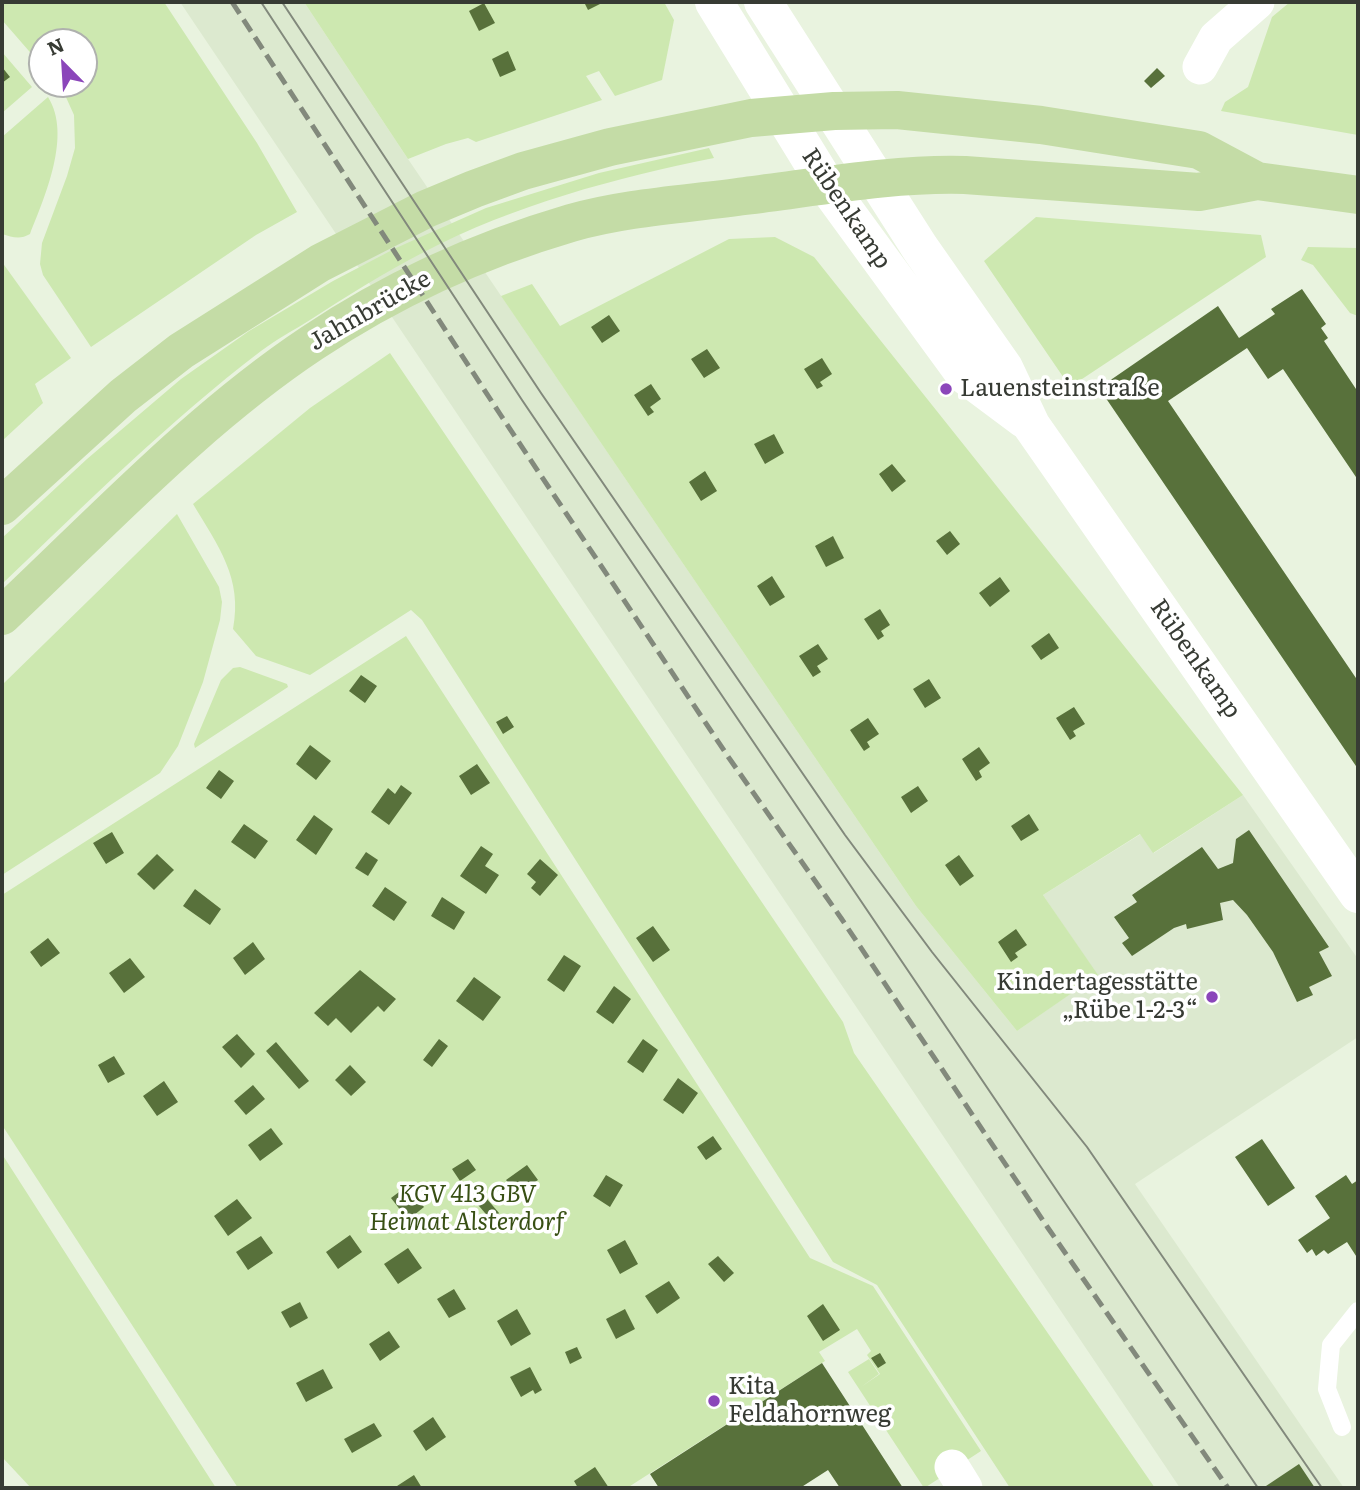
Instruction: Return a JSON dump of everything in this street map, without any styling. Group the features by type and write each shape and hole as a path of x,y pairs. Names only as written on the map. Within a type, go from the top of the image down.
{"main road":[{"path":"2,506 123,396 181,351 320,263 368,237 474,189 523,171 610,147 675,132 783,114 897,110 979,118 1199,150 1258,181"},
{"path":"827,186 938,174 1199,192 1258,181 1358,195"},
{"name":"Jahnbrücke","path":"2,616 173,454 278,367 312,342 407,287 466,259 594,217 827,186"}],"street":[{"name":"Rübenkamp","path":"714,2 827,186 965,375 1031,425"},
{"name":"Rübenkamp","path":"763,2 875,180 1004,368 1031,425 1358,894"},
{"path":"1200,67 1216,38 1258,2"}],"lane":[{"path":"1342,1427 1327,1389 1331,1345 1358,1311"}],"shaded area":[{"path":"180,2 304,2 916,906 1017,1031 1097,975 1043,895 1141,834 1154,853 1243,795 1358,959 1358,1037 1135,1184 1344,1488 1180,1488"}],"green space":[{"path":"2,2 164,2 257,143 297,212 256,235 91,347 43,275 40,264 42,243 75,148 74,115 66,98 98,98 98,28 28,28 28,50 2,20"},
{"path":"304,2 664,2 674,20 662,80 615,96 599,71 586,76 602,100 476,142 468,138 408,159"},
{"path":"1290,2 1358,2 1358,135 1221,111 1225,102 1248,87 1272,17"},
{"path":"2,52 28,82 28,90 2,113"},
{"path":"48,98 55,112 57,129 54,166 43,202 30,234 26,236 2,234 2,137"},
{"path":"709,148 714,158 602,184 493,220 424,252 352,293 267,347 227,378 128,464 2,584 2,538 87,459 181,379 249,331 333,281 396,248 486,208 599,173"},
{"path":"1036,217 1261,235 1266,257 1070,387 984,261"},
{"path":"775,237 814,257 1243,795 1153,853 1140,834 1043,895 1098,975 1017,1031 916,906 501,296 532,284 560,326 729,239"},
{"path":"1308,247 1358,248 1358,316 1350,313 1313,265 1301,260"},
{"path":"2,262 71,358 35,384 43,403 2,441"},
{"path":"390,353 843,1022 854,1053 1155,1488 1010,1488 877,1285 833,1262 422,620 411,610 310,675 256,656 233,629 235,611 231,578 219,549 193,504 310,408"},
{"path":"177,514 219,587 222,602 220,620 203,682 178,746 160,773 2,875 2,685"},
{"name":"KGV 413 GBV Heimat Alsterdorf","path":"406,636 810,1258 873,1286 981,1451 924,1488 848,1372 869,1359 879,1374 861,1387 880,1374 867,1355 871,1351 857,1329 819,1352 825,1361 627,1488 238,1488 2,1125 2,895"},
{"path":"240,667 287,684 288,687 195,748 194,744 221,680 233,668"},
{"path":"2,1154 216,1488 31,1488 2,1457"}],"building":[{"path":"584,2 604,2 588,10"},
{"path":"484,3 495,23 479,31 469,11"},
{"path":"508,51 516,70 500,77 492,59"},
{"path":"2,67 10,77 2,83"},
{"path":"1157,68 1165,76 1151,88 1144,81"},
{"path":"1302,289 1326,324 1321,328 1328,338 1324,341 1358,392 1358,480 1283,369 1268,379 1247,348 1168,401 1358,681 1358,769 1099,388 1218,306 1239,338 1275,314 1271,309"},
{"path":"609,315 620,331 602,343 591,327"},
{"path":"707,349 720,368 704,378 691,359"},
{"path":"822,358 832,374 820,382 823,386 817,389 804,369"},
{"path":"651,384 661,399 650,407 654,412 648,416 634,395"},
{"path":"774,434 784,453 765,464 754,444"},
{"path":"892,464 906,481 892,492 879,474"},
{"path":"705,471 717,491 701,501 689,482"},
{"path":"950,531 960,544 947,555 936,541"},
{"path":"833,536 844,558 826,567 815,546"},
{"path":"772,576 785,597 770,606 757,586"},
{"path":"1000,577 1010,591 990,607 979,593"},
{"path":"880,609 890,625 881,631 884,636 878,640 864,619"},
{"path":"1049,633 1059,648 1041,660 1031,646"},
{"path":"818,644 828,659 817,666 821,672 813,677 799,656"},
{"path":"361,675 377,686 365,703 349,691"},
{"path":"929,679 941,698 925,708 913,689"},
{"path":"1074,707 1085,724 1073,731 1076,736 1070,740 1056,718"},
{"path":"507,716 514,727 503,734 496,722"},
{"path":"868,718 879,734 867,742 870,747 864,751 850,730"},
{"path":"310,745 331,761 316,780 296,764"},
{"path":"979,747 990,763 979,771 982,777 976,781 962,759"},
{"path":"477,764 490,783 471,795 459,776"},
{"path":"219,770 234,781 221,799 206,788"},
{"path":"401,785 412,793 389,825 371,812 388,788 395,794"},
{"path":"918,786 928,801 911,813 901,797"},
{"path":"1029,814 1039,830 1021,841 1011,826"},
{"path":"314,815 333,829 316,855 296,840"},
{"path":"244,824 268,841 255,859 231,842"},
{"path":"1249,830 1329,947 1319,952 1332,976 1309,987 1313,995 1297,1002 1273,952 1233,900 1220,903 1223,920 1187,929 1186,924 1174,928 1132,956 1122,943 1129,938 1114,917 1137,902 1132,895 1202,847 1218,869 1233,863 1236,839"},
{"path":"112,832 124,853 106,864 93,843"},
{"path":"481,846 493,854 485,866 499,875 486,894 460,876"},
{"path":"366,852 378,860 368,876 355,868"},
{"path":"157,854 174,870 154,890 137,874"},
{"path":"959,855 974,876 960,886 945,865"},
{"path":"540,859 558,875 540,896 531,888 536,882 527,874"},
{"path":"385,887 407,902 394,921 372,906"},
{"path":"195,889 221,909 210,925 183,906"},
{"path":"442,897 465,912 454,930 431,916"},
{"path":"653,926 670,950 653,962 636,938"},
{"path":"1016,929 1027,945 1015,953 1018,957 1011,962 998,942"},
{"path":"48,938 60,953 41,967 30,952"},
{"path":"253,942 265,959 245,975 233,958"},
{"path":"564,955 581,966 564,992 547,980"},
{"path":"130,958 145,977 124,993 109,973"},
{"path":"360,970 396,999 384,1012 378,1006 351,1033 336,1018 328,1026 314,1013"},
{"path":"474,977 501,997 483,1021 456,1001"},
{"path":"614,986 631,999 613,1024 596,1012"},
{"path":"237,1034 255,1054 241,1068 222,1047"},
{"path":"439,1039 448,1046 432,1067 423,1060"},
{"path":"643,1039 658,1050 643,1073 627,1062"},
{"path":"276,1042 309,1081 299,1089 266,1051"},
{"path":"114,1056 125,1074 108,1083 98,1065"},
{"path":"350,1065 366,1082 351,1096 335,1080"},
{"path":"678,1078 698,1093 683,1114 663,1100"},
{"path":"164,1081 178,1102 157,1116 143,1096"},
{"path":"253,1085 265,1099 246,1115 234,1101"},
{"path":"271,1128 283,1144 260,1161 248,1145"},
{"path":"713,1136 722,1149 706,1160 697,1147"},
{"path":"1262,1139 1295,1188 1268,1206 1235,1157"},
{"path":"468,1159 476,1170 460,1181 452,1169"},
{"path":"527,1165 538,1180 517,1194 506,1180"},
{"path":"606,1175 623,1185 610,1207 593,1196"},
{"path":"1346,1175 1352,1184 1358,1180 1358,1259 1347,1242 1328,1254 1324,1250 1316,1256 1312,1249 1307,1253 1298,1240 1330,1218 1315,1196"},
{"path":"407,1186 424,1207 408,1220 391,1198"},
{"path":"481,1192 499,1213 491,1220 473,1199"},
{"path":"237,1199 252,1218 228,1236 214,1216"},
{"path":"350,1235 362,1252 338,1269 326,1252"},
{"path":"261,1236 273,1253 248,1270 236,1252"},
{"path":"625,1240 638,1264 620,1274 607,1250"},
{"path":"408,1248 422,1268 398,1284 384,1264"},
{"path":"718,1256 734,1273 724,1282 708,1264"},
{"path":"669,1281 680,1298 657,1314 645,1296"},
{"path":"454,1289 466,1309 449,1318 437,1299"},
{"path":"300,1302 308,1318 290,1328 281,1312"},
{"path":"823,1304 840,1330 823,1341 807,1316"},
{"path":"517,1309 531,1334 511,1346 497,1321"},
{"path":"625,1309 635,1329 616,1339 606,1319"},
{"path":"389,1331 400,1347 380,1361 369,1344"},
{"path":"577,1347 582,1358 570,1364 565,1352"},
{"path":"880,1353 886,1363 878,1368 871,1358"},
{"path":"822,1363 903,1488 840,1488 828,1470 800,1488 659,1488 650,1474"},
{"path":"530,1367 542,1390 535,1394 533,1390 521,1397 510,1377"},
{"path":"323,1369 333,1388 306,1402 296,1383"},
{"path":"433,1417 446,1437 426,1451 413,1431"},
{"path":"374,1423 382,1436 352,1453 344,1439"},
{"path":"1299,1464 1315,1488 1263,1488"},
{"path":"595,1467 609,1488 578,1488 574,1481"},
{"path":"414,1475 422,1488 398,1488 397,1486"}],"tram line":[{"path":"261,2 522,400 1258,1488"},
{"path":"282,2 541,393 845,835 932,952 1087,1147 1322,1488"}],"railway":[{"path":"232,2 500,414 729,758 841,918 1048,1228 1228,1488"}],"place":[{"name":"Lauensteinstraße","path":"946,389"},
{"name":"Kindertagesstätte „Rübe 1-2-3“","path":"1212,997"},
{"name":"Kita Feldahornweg","path":"714,1401"}]}
